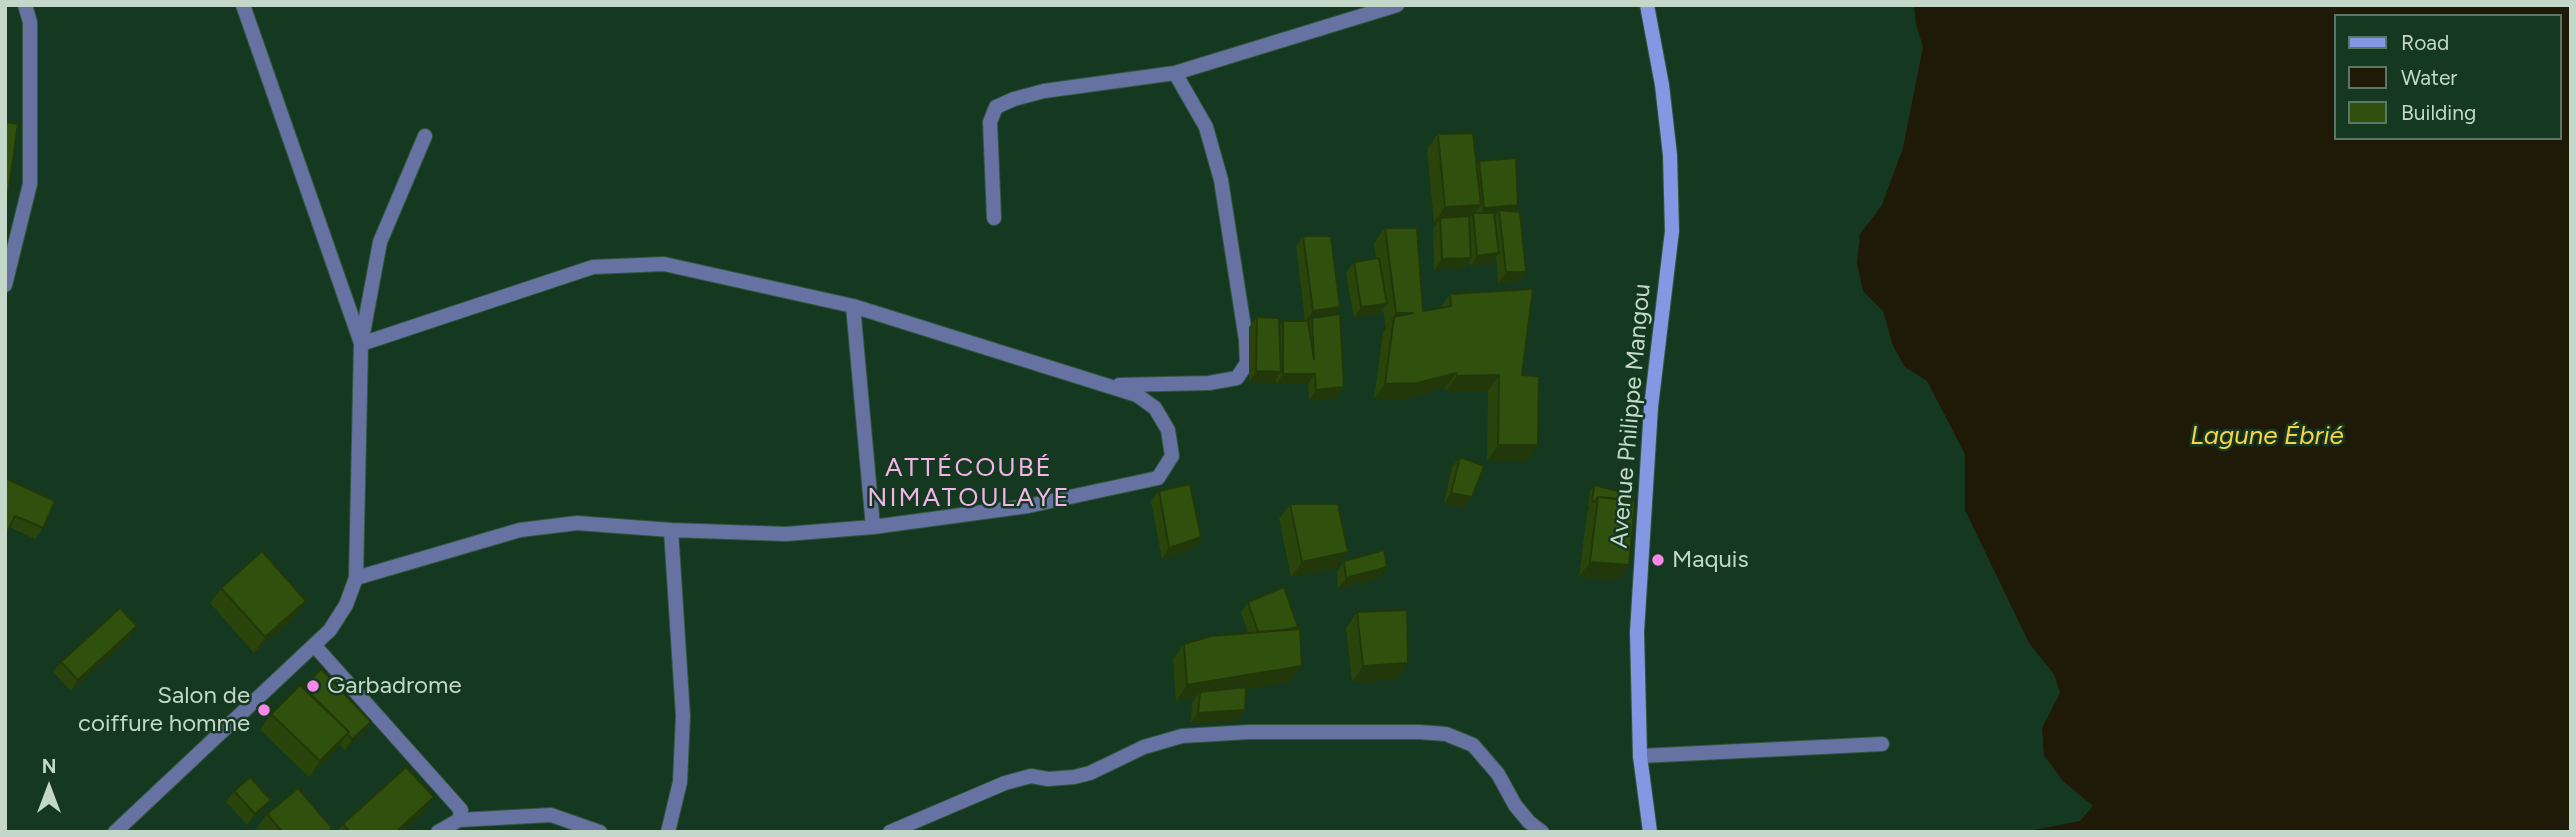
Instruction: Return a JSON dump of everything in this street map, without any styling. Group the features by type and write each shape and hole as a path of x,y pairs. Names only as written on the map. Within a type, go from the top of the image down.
{"street":[{"path":"5,285 30,184 30,35 25,5"},
{"path":"243,5 361,344"},
{"path":"994,218 990,122 996,107 1044,91 1175,73 1397,5"},
{"name":"Avenue Philippe Mangou","path":"1647,5 1670,155 1672,231 1651,407 1637,632 1640,757 1650,832"},
{"path":"1104,385 1209,383 1237,378 1247,363 1246,340 1221,180 1206,127 1175,73"},
{"path":"115,832 330,630 346,606 356,578 361,344 380,242 425,136"},
{"path":"356,578 520,530 576,523 786,534 873,527 1028,506 1158,478 1172,456 1168,430 1155,408 1138,395 853,306 664,264 593,267 361,344"},
{"path":"853,306 873,527"},
{"path":"668,832 680,782 683,716 671,530"},
{"path":"314,645 461,810 459,820"},
{"path":"890,832 1005,783 1031,775 1048,779 1090,773 1144,747 1182,736 1249,732 1419,732 1446,734 1473,745 1498,774 1515,805 1529,822 1542,832"},
{"path":"1640,757 1882,744"},
{"path":"438,832 459,820 551,815 600,832"}],"water":[{"name":"Lagune Ébrié","path":"1914,5 2571,5 2571,832 2024,832 2080,821 2093,806 2063,781 2044,755 2042,728 2060,693 2054,674 2029,643 1965,510 1965,454 1927,381 1905,367 1893,346 1883,311 1863,291 1857,263 1860,234 1882,205 1903,148 1923,47"}],"building":[{"path":"5,122 18,124 7,202 5,202"},
{"path":"1473,133 1481,205 1445,207 1438,134"},
{"path":"1516,158 1518,205 1484,208 1479,161"},
{"path":"1499,210 1520,212 1526,272 1506,272"},
{"path":"1473,213 1494,213 1499,253 1477,256"},
{"path":"1469,216 1471,258 1442,259 1440,218"},
{"path":"1385,228 1417,228 1423,311 1451,306 1450,294 1533,289 1522,375 1539,376 1538,445 1498,445 1499,375 1457,376 1456,373 1418,383 1385,384 1394,317 1413,313 1396,313"},
{"path":"1303,236 1331,236 1340,307 1313,311"},
{"path":"1379,258 1387,304 1361,307 1354,262"},
{"path":"1340,314 1344,387 1316,390 1315,374 1283,374 1283,321 1308,321 1314,359 1312,318"},
{"path":"1257,317 1279,318 1281,372 1256,371"},
{"path":"1460,457 1484,466 1472,497 1451,493"},
{"path":"5,478 55,501 43,528 15,516 5,536"},
{"path":"1190,484 1201,537 1169,548 1159,491"},
{"path":"1594,485 1622,492 1621,499 1598,497 1592,502"},
{"path":"1598,497 1635,501 1629,565 1590,562"},
{"path":"1290,504 1338,504 1348,552 1302,562"},
{"path":"1384,550 1387,567 1346,578 1344,561"},
{"path":"262,551 306,601 265,637 221,588"},
{"path":"1284,587 1298,627 1258,632 1248,602"},
{"path":"120,608 137,626 78,680 61,662"},
{"path":"1407,610 1408,663 1363,666 1357,612"},
{"path":"1300,629 1302,666 1187,685 1184,644 1211,636"},
{"path":"321,669 371,722 352,739 347,734 349,732 303,687"},
{"path":"300,685 349,732 320,761 271,714"},
{"path":"1246,687 1245,710 1198,713 1200,692"},
{"path":"268,701 273,708 266,713 260,707"},
{"path":"406,767 434,797 396,832 350,832 343,824"},
{"path":"250,777 271,800 255,814 234,791"},
{"path":"298,788 332,828 328,832 282,832 267,814"}],"place":[{"name":"Maquis","path":"1658,560"},
{"name":"Garbadrome","path":"313,686"},
{"name":"Salon de coiffure homme","path":"264,710"}],"district":[{"name":"ATTÉCOUBÉ NIMATOULAYE","path":"969,483"}]}
